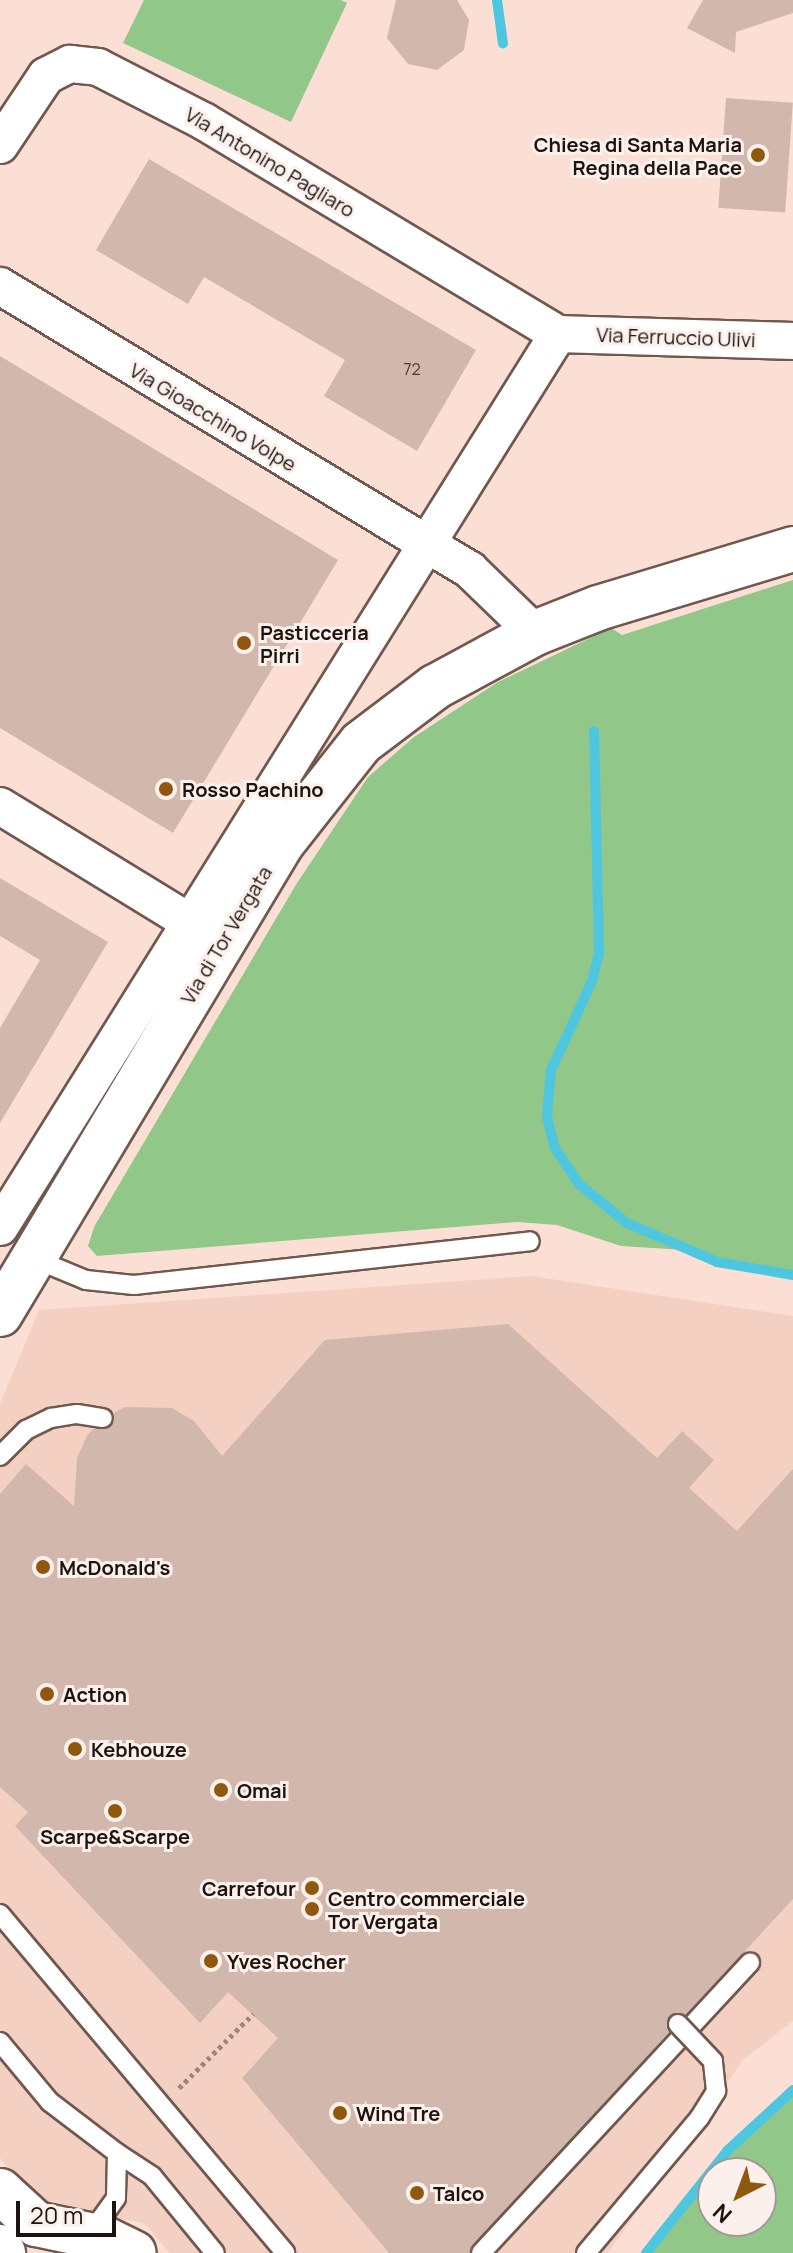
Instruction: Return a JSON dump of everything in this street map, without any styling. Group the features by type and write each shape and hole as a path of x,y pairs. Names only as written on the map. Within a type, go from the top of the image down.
{"main road":[{"name":"Via di Tor Vergata","path":"0,1314 282,843 337,767 419,697 535,633 598,608 793,549"},
{"path":"0,2191 36,2224 89,2235 134,2253"},
{"path":"0,2247 3,2253"}],"street":[{"name":"Via Antonino Pagliaro","path":"0,145 46,76 70,64 98,67 205,122 558,334"},
{"name":"Via Gioacchino Volpe","path":"0,286 197,409 429,544"},
{"name":"Via Ferruccio Ulivi","path":"558,334 793,341"},
{"name":"Via di Tor Vergata","path":"0,1227 188,921 429,544 558,334"},
{"path":"429,544 470,570 535,633"},
{"path":"0,806 188,921"}],"lane":[{"path":"35,1259 86,1280 134,1285 530,1241"},
{"path":"0,1456 26,1430 51,1418 103,1418"},
{"path":"0,1914 285,2253"},
{"path":"481,2253 750,1963"},
{"path":"586,2253 700,2117 716,2091 713,2061 678,2024"},
{"path":"0,2042 50,2102 152,2176 215,2253"},
{"path":"89,2235 116,2198 117,2153"}],"path":[{"path":"161,2105 253,2014"}],"shaded area":[{"path":"531,1276 793,1316 793,2021 743,2060 608,2253 170,2253 144,2223 59,2209 26,2189 0,2158 0,1404 39,1310"}],"green space":[{"path":"144,0 341,0 347,3 291,122 123,43"},
{"path":"793,580 793,1274 717,1262 684,1250 621,1246 557,1225 517,1222 97,1256 88,1246 94,1227 297,883 368,777 414,737 498,682 611,628 622,635"},
{"path":"793,2090 793,2253 646,2253 697,2189 697,2237 777,2237 777,2157 722,2157"}],"building":[{"path":"396,0 457,0 469,20 464,50 437,70 408,64 387,38"},
{"path":"703,0 793,0 793,13 736,32 735,53 687,28"},
{"name":"Chiesa di Santa Maria Regina della Pace","path":"726,98 793,103 785,212 718,208"},
{"path":"149,159 476,350 417,451 324,396 345,360 204,277 188,304 96,250"},
{"path":"0,356 338,560 173,833 0,728"},
{"path":"0,878 108,942 0,1123 0,1028 40,960 0,936"},
{"path":"508,1324 657,1458 682,1431 714,1460 689,1488 737,1531 793,1469 793,1899 686,2015 669,2016 669,2032 469,2253 389,2253 242,2078 278,2038 228,1992 200,2023 15,1826 28,1812 0,1787 0,1494 26,1464 74,1506 77,1458 87,1436 93,1429 112,1426 114,1413 125,1407 172,1408 194,1421 222,1456 325,1340"}],"waterway":[{"path":"497,0 503,44"},
{"path":"594,731 599,953 592,981 551,1070 547,1117 555,1148 579,1184 627,1223 717,1262 793,1275"},
{"path":"646,2253 727,2151 793,2090"}],"place":[{"name":"Chiesa di Santa Maria Regina della Pace","path":"758,155"},
{"name":"Pasticceria Pirri","path":"244,643"},
{"name":"Rosso Pachino","path":"166,789"},
{"name":"McDonald's","path":"43,1567"},
{"name":"Action","path":"47,1694"},
{"name":"Kebhouze","path":"75,1749"},
{"name":"Omai","path":"221,1790"},
{"name":"Scarpe&Scarpe","path":"115,1811"},
{"name":"Carrefour","path":"312,1888"},
{"name":"Centro commerciale Tor Vergata","path":"312,1909"},
{"name":"Yves Rocher","path":"211,1961"},
{"name":"Wind Tre","path":"340,2113"},
{"name":"Talco","path":"417,2193"}]}
